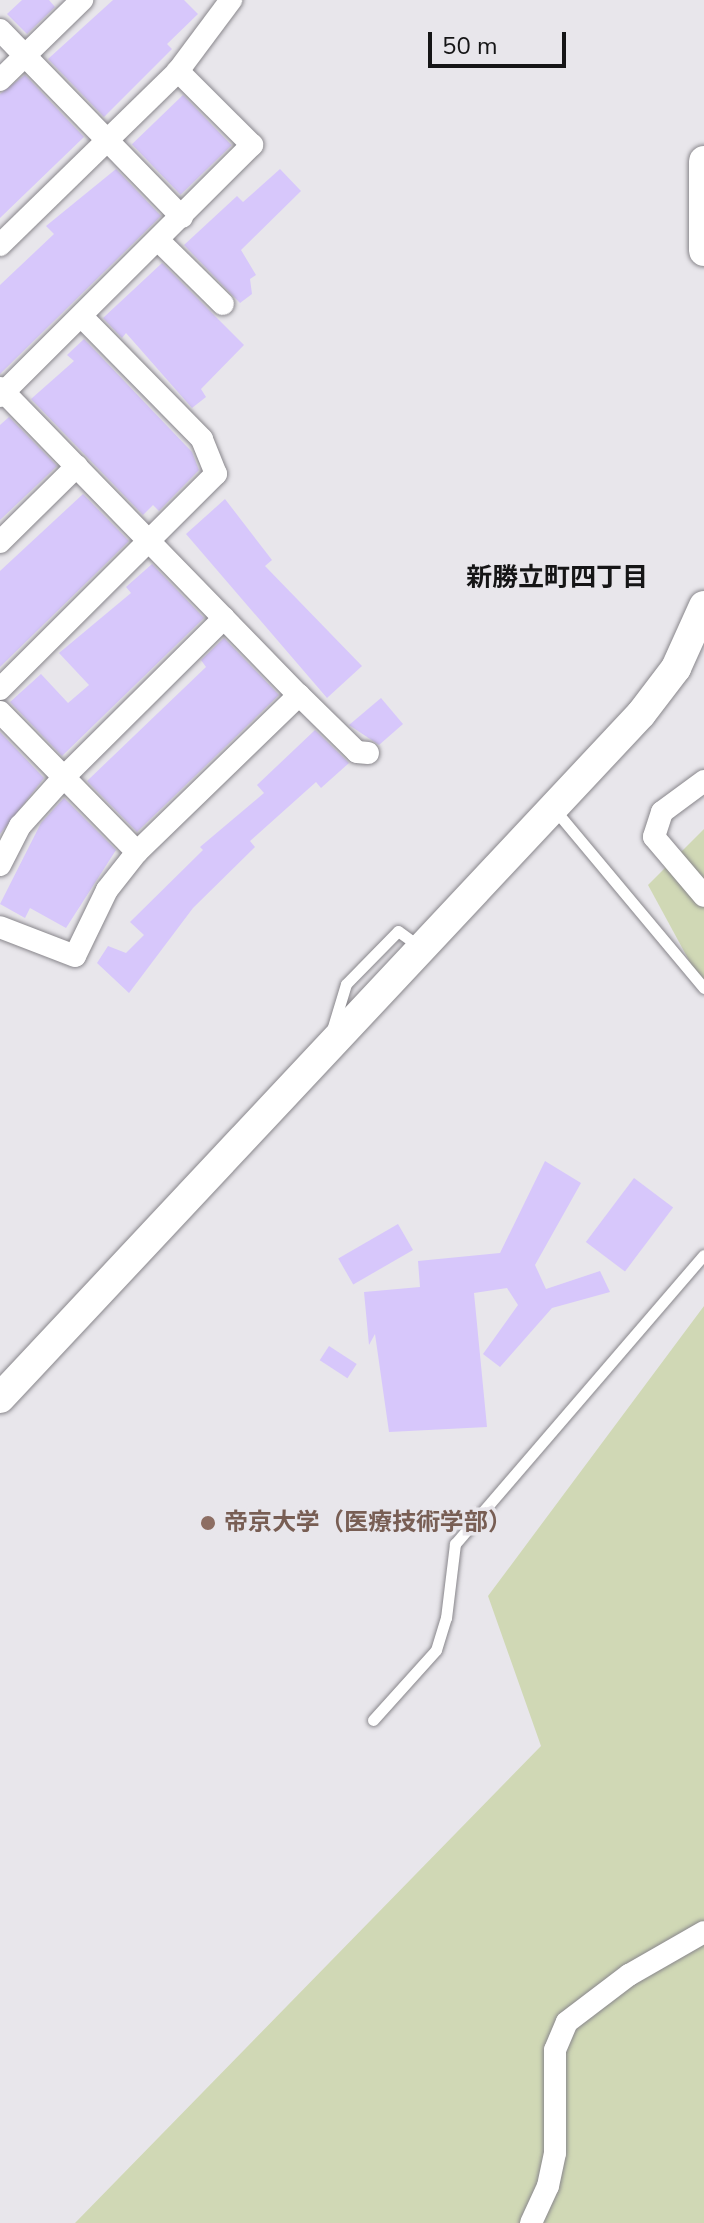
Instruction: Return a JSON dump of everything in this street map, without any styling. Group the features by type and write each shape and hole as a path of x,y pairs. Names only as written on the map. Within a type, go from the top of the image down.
{"street":[{"path":"0,80 82,0"},
{"path":"0,245 106,138 178,71 231,0"},
{"path":"0,30 182,217"},
{"path":"178,71 252,145 82,317 1,392 151,540 299,695 357,752 368,753"},
{"path":"704,161 704,251"},
{"path":"158,240 223,304"},
{"path":"0,689 216,474 202,439 82,317"},
{"path":"0,542 77,466"},
{"path":"0,1398 641,714 676,668 704,606"},
{"path":"0,865 20,826 63,778 224,618"},
{"path":"0,927 75,956 107,890 137,852 299,695"},
{"path":"0,712 137,852"},
{"path":"704,781 662,812 654,837 704,896"},
{"path":"531,2223 548,2186 555,2153 555,2050 567,2022 629,1975 704,1932"}],"lane":[{"path":"552,807 704,988"},
{"path":"373,1720 436,1650 446,1618 455,1544 704,1255"}],"green space":[{"path":"704,829 704,988 648,885"},
{"path":"704,1306 704,2223 75,2223 541,1746 488,1596"}],"building":[{"path":"22,0 49,0 55,7 27,34 7,14"},
{"path":"113,0 184,0 198,14 167,44 172,49 104,117 48,59"},
{"path":"25,75 84,137 0,218 0,94"},
{"path":"183,95 232,145 181,195 132,144"},
{"path":"116,169 161,216 0,374 0,285 54,234 46,226"},
{"path":"280,169 301,191 241,250 256,275 250,279 252,294 240,303 184,245 237,196 243,202"},
{"path":"162,263 244,345 201,389 206,397 192,408 126,333 122,338 103,318"},
{"path":"84,339 192,452 199,470 159,511 153,505 143,515 31,399 74,361 67,355"},
{"path":"9,417 57,466 0,520 0,425"},
{"path":"83,494 129,541 0,667 0,571"},
{"path":"225,499 272,560 265,566 362,666 327,698 186,534"},
{"path":"152,564 204,618 62,756 10,702 41,674 68,703 89,685 59,653 131,593 126,587"},
{"path":"224,638 279,695 137,832 87,781 206,667 201,660"},
{"path":"381,698 403,724 379,745 349,725"},
{"path":"315,730 349,763 321,788 316,782 250,841 255,847 193,908 129,993 97,963 108,946 126,953 144,935 130,922 203,850 200,847 264,793 257,785"},
{"path":"0,732 44,778 0,834"},
{"path":"64,798 116,850 66,928 30,908 25,918 0,904 41,823"},
{"path":"545,1161 581,1183 535,1265 546,1289 600,1271 610,1292 552,1308 500,1367 483,1354 518,1305 507,1288 474,1293 487,1427 389,1432 375,1334 369,1345 364,1292 420,1287 418,1261 500,1253"},
{"path":"634,1178 673,1207 625,1271 586,1242"},
{"path":"398,1224 413,1250 353,1284 338,1258"},
{"path":"329,1346 357,1364 347,1378 320,1360"}],"place":[{"name":"帝京大学（医療技術学部）","path":"208,1523"}],"district":[{"name":"新勝立町四丁目","path":"557,578"}]}
